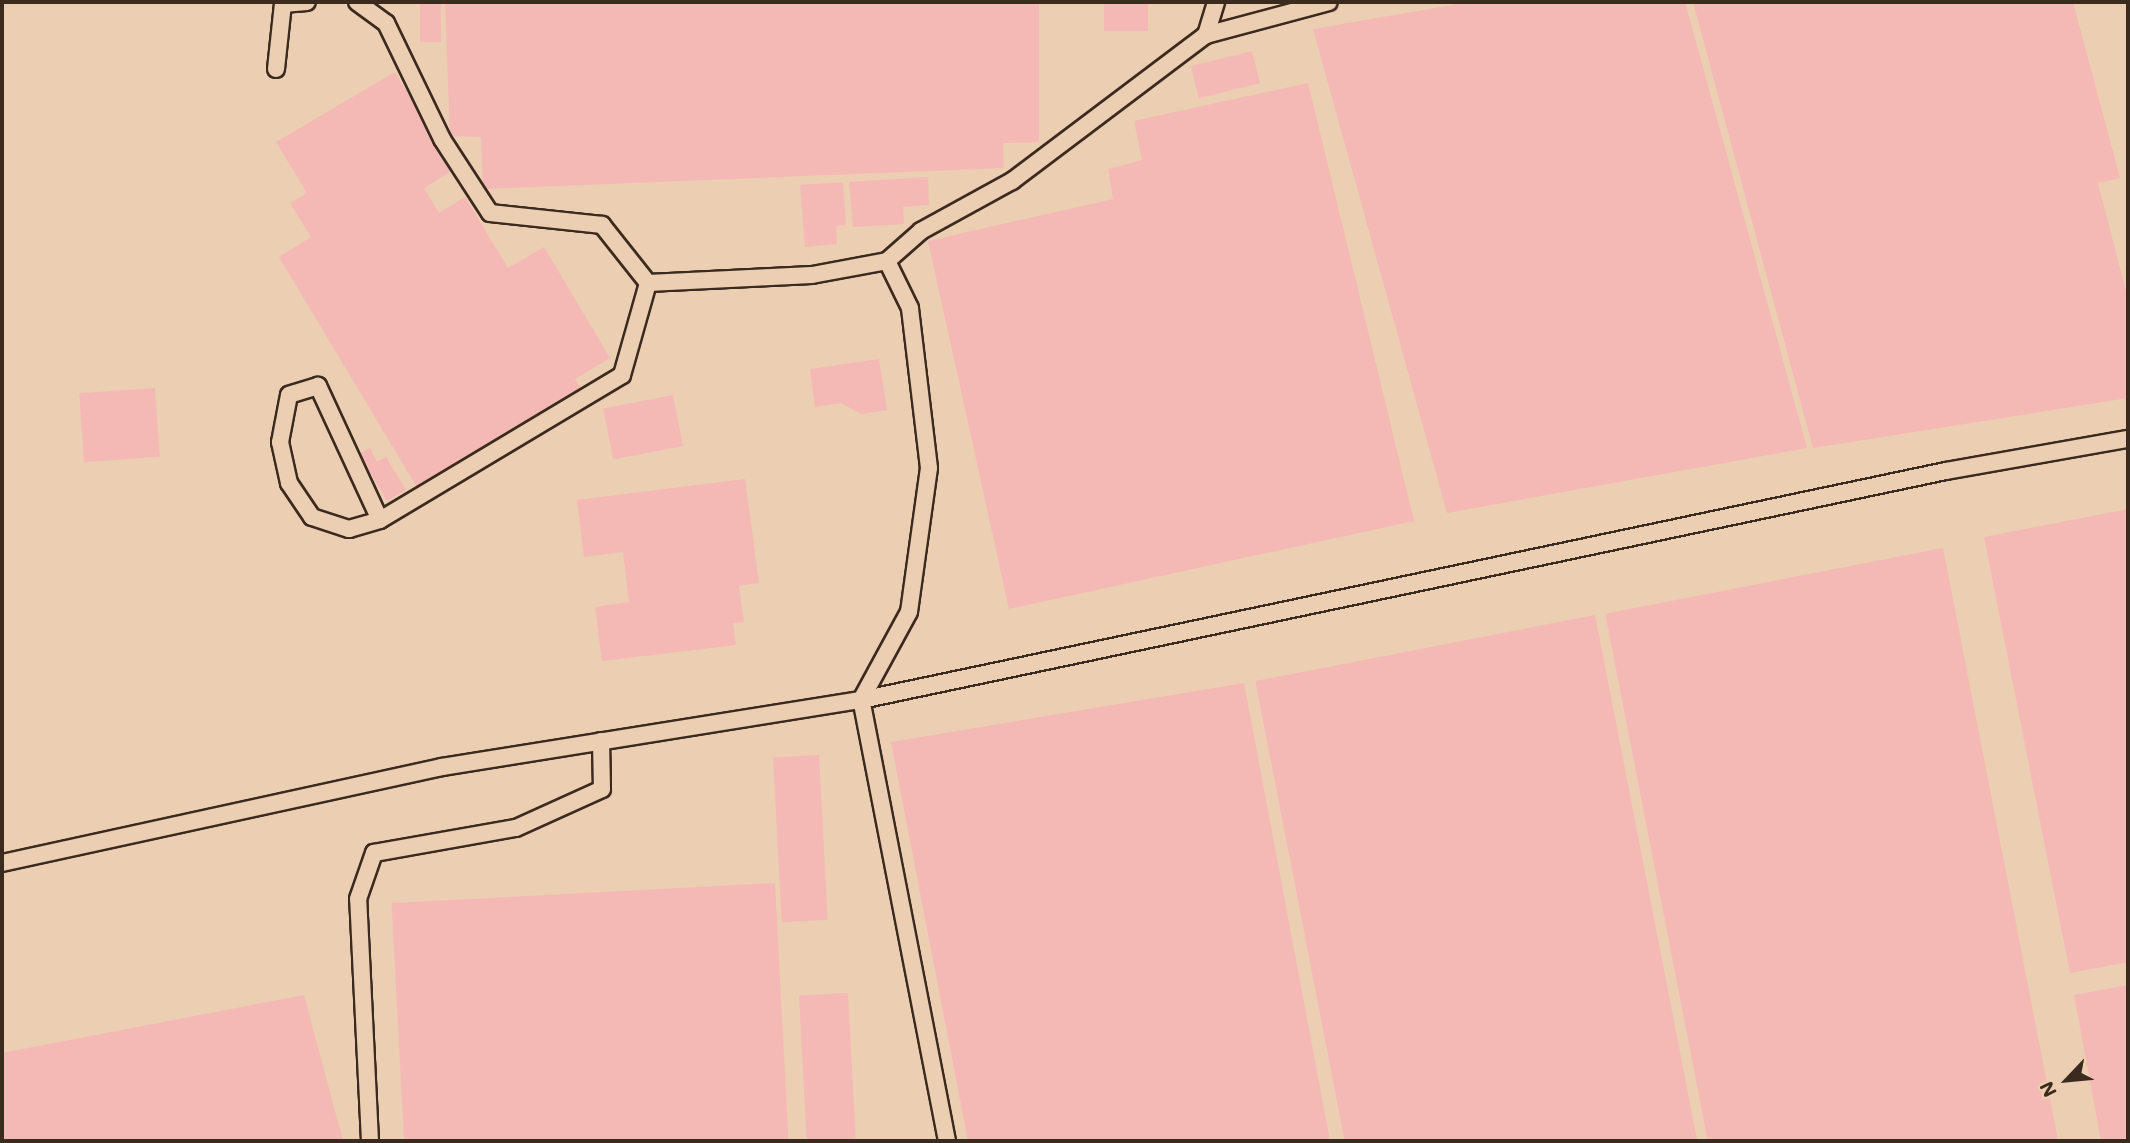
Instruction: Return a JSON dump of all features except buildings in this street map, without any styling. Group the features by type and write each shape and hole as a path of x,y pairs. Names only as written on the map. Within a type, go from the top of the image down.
{"lane":[{"path":"276,69 283,4 307,2"},
{"path":"357,2 386,23 442,139 490,213 602,225 648,283"},
{"path":"1206,35 1216,2"},
{"path":"648,283 812,275 887,261 922,231 1012,181 1206,35 1329,2"},
{"path":"887,261 910,308 929,468 909,612 861,700 947,1141"},
{"path":"380,520 317,386 289,395 279,442 289,483 312,517 349,529 380,520 622,375 648,283"},
{"path":"2,863 442,767 861,700 1932,474 2128,439"},
{"path":"370,1141 358,899 374,853 516,828 602,789 601,741"}]}
